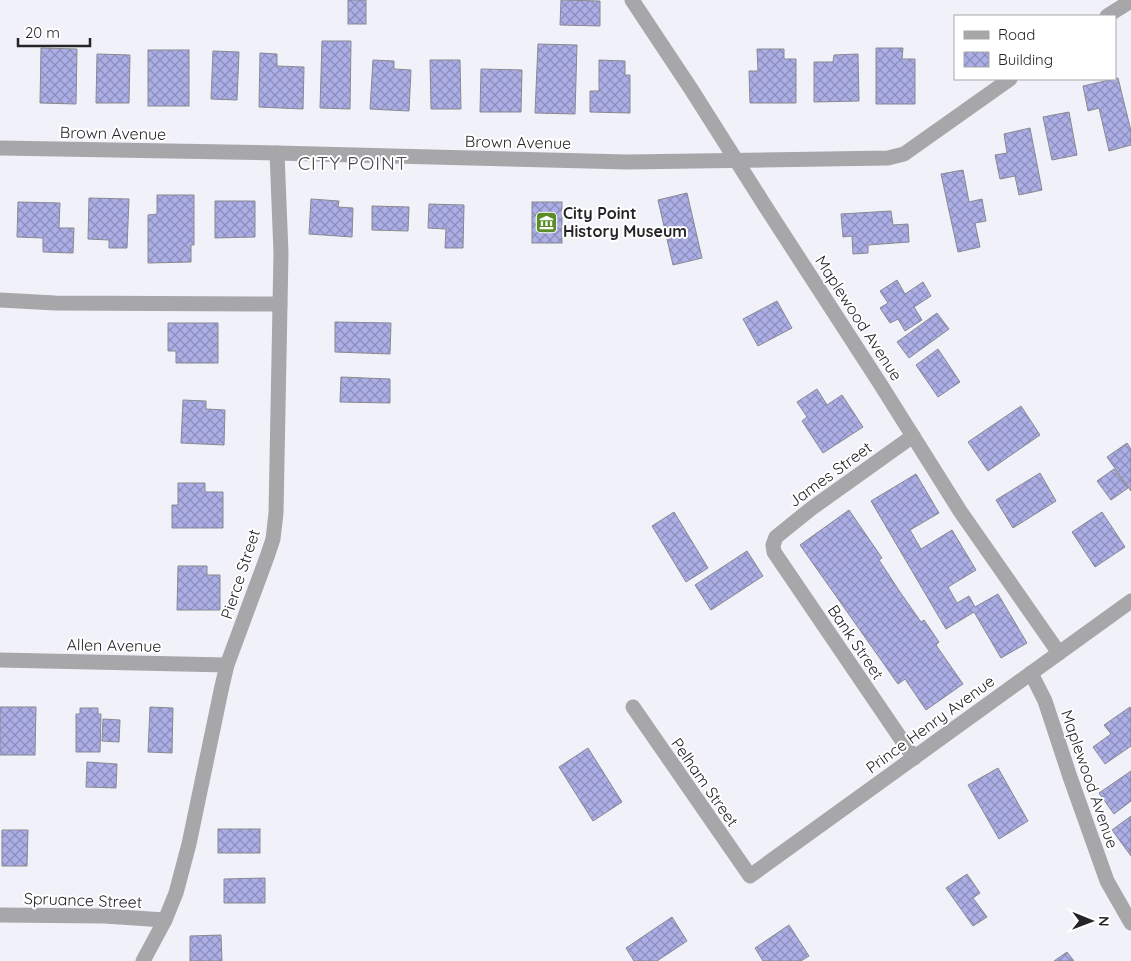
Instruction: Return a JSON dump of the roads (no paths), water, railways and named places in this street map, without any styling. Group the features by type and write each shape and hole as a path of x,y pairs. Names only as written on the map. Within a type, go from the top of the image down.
{"street":[{"name":"Maplewood Avenue","path":"632,0 692,89 960,511 1059,653"},
{"path":"1109,15 1131,1"},
{"name":"Brown Avenue","path":"0,148 627,162 888,158 904,154 1009,80"},
{"name":"Pierce Street","path":"143,961 165,920 176,893 189,844 227,665 268,558 273,539 276,513 281,253 277,153"},
{"path":"0,300 280,304"},
{"name":"James Street","path":"773,545 776,537 812,508 913,436"},
{"name":"Bank Street","path":"773,545 774,552 914,758"},
{"name":"Prince Henry Avenue","path":"750,876 1131,601"},
{"name":"Allen Avenue","path":"0,660 227,665"},
{"name":"Maplewood Avenue","path":"1030,673 1045,702 1107,881 1131,923"},
{"name":"Pelham Street","path":"633,707 750,876"},
{"name":"Spruance Street","path":"0,915 104,916 165,920"}],"place":[{"name":"City Point History Museum","path":"547,222"}],"district":[{"name":"CITY POINT","path":"353,163"}]}
